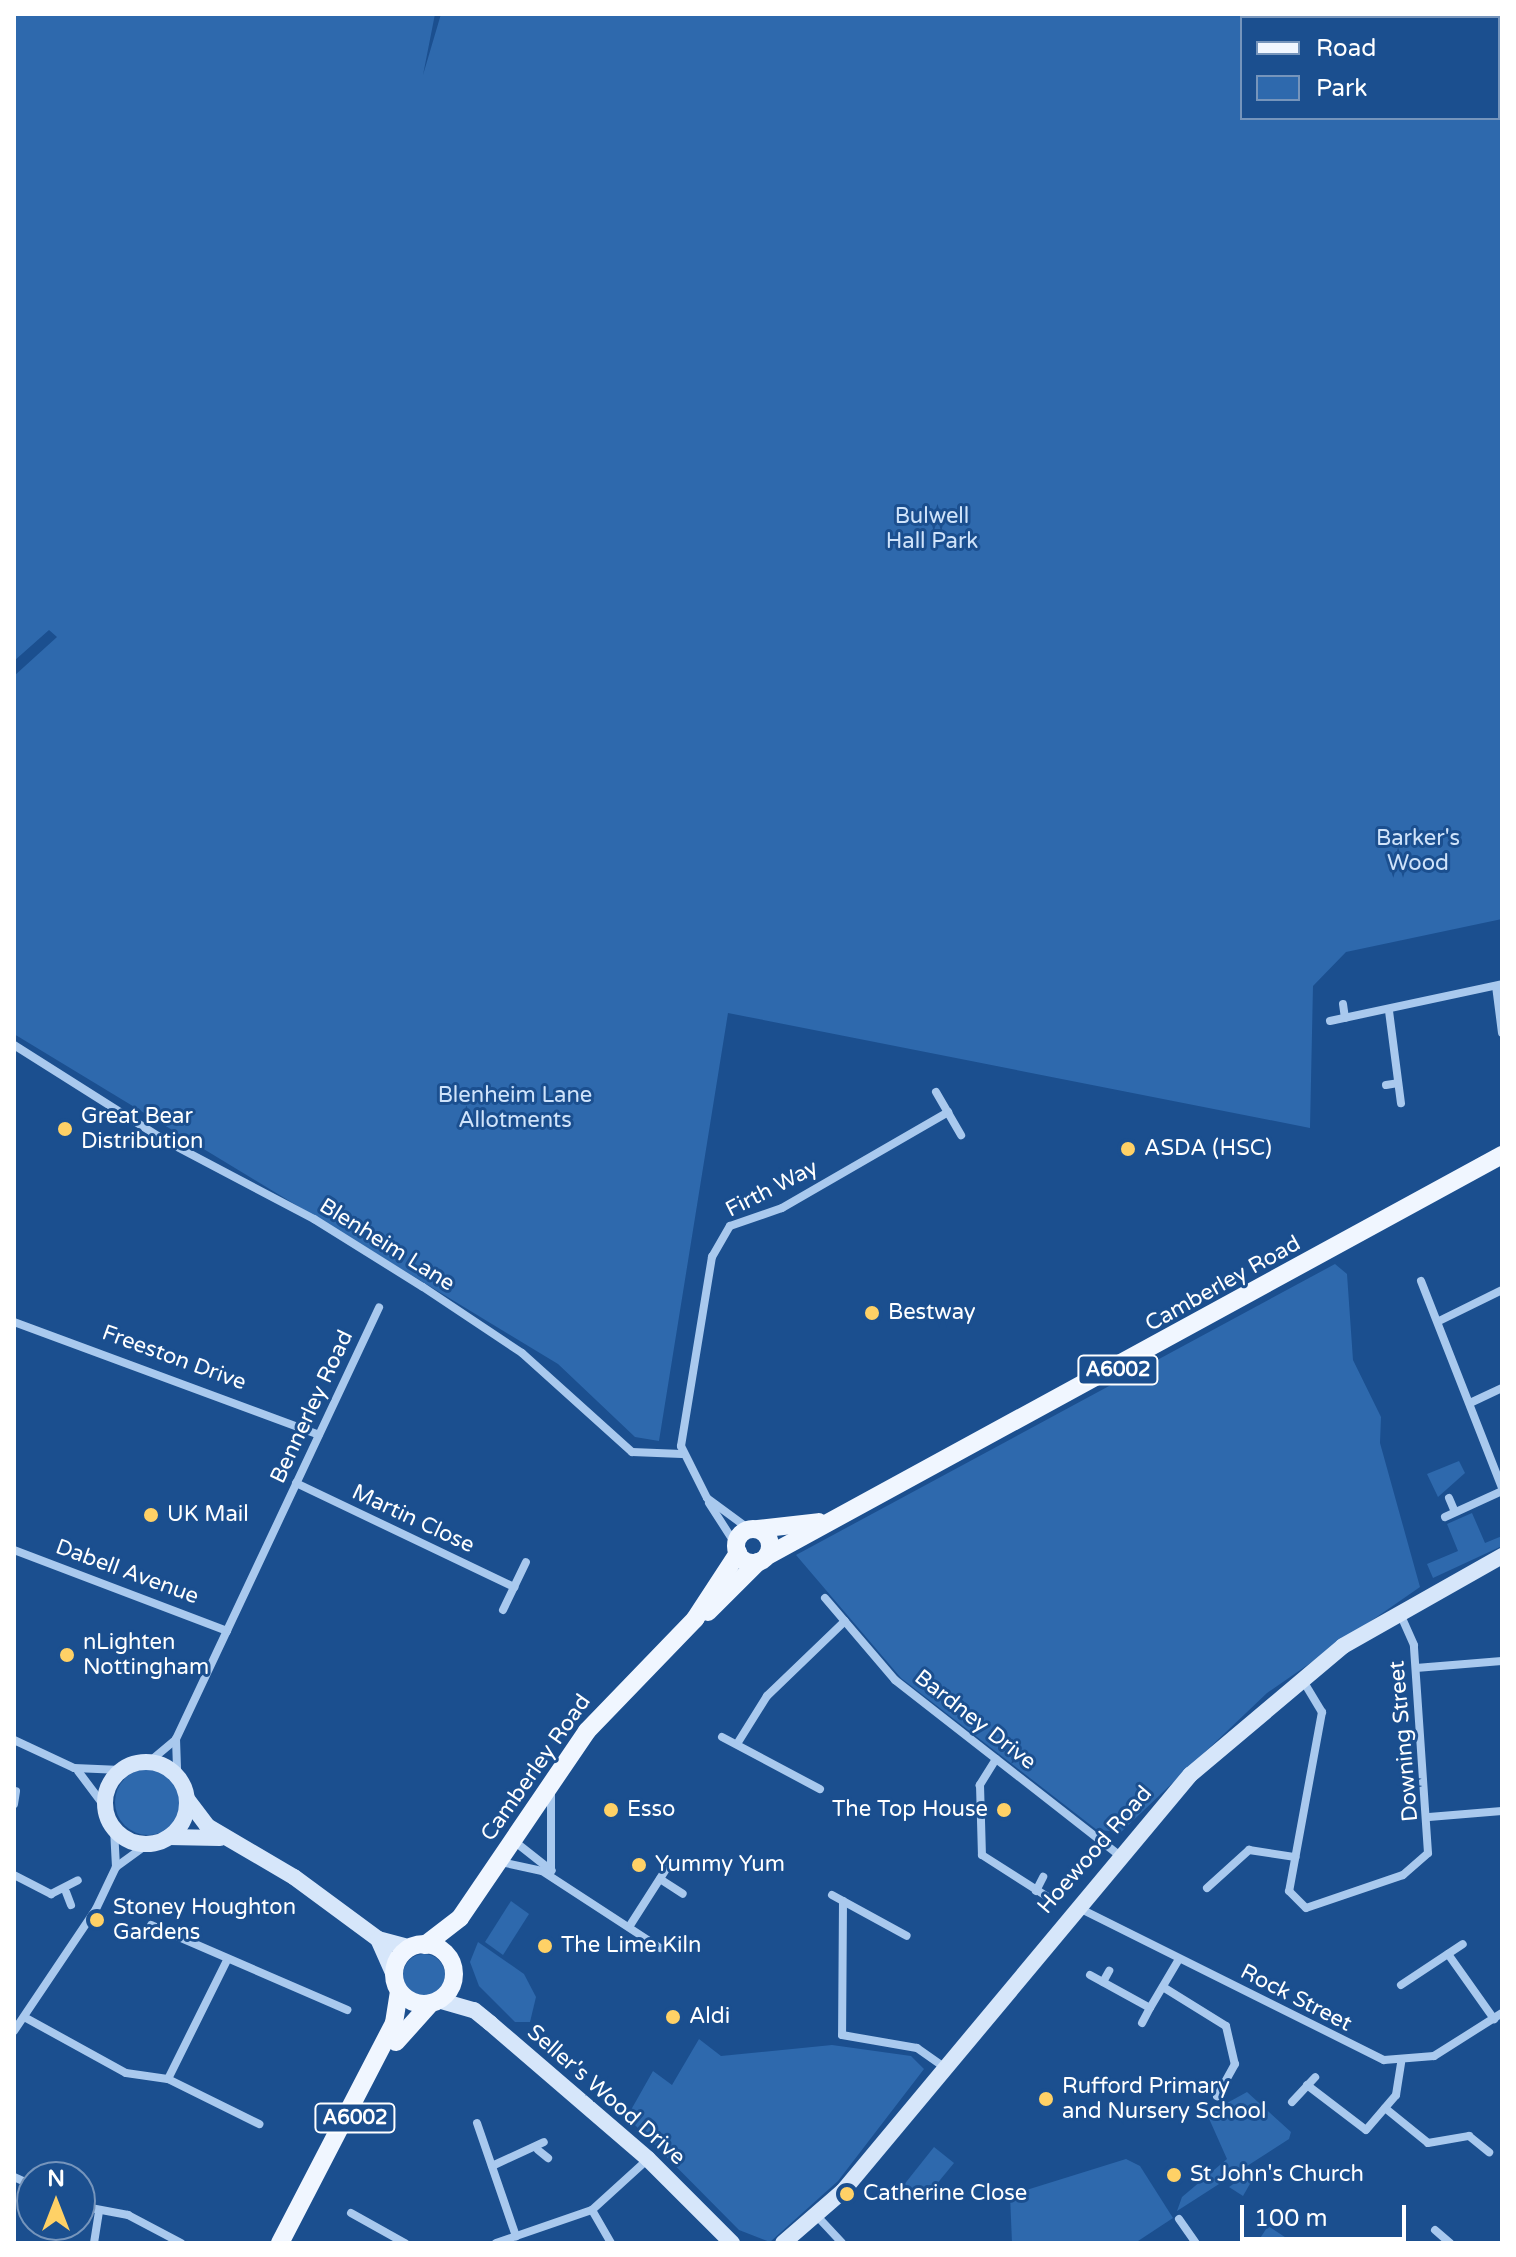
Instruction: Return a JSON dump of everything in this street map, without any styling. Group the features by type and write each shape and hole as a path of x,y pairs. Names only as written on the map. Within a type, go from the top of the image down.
{"main road":[{"name":"Camberley Road","path":"418,1946 460,1918 501,1862 554,1778 617,1695 762,1559 1502,1157"},
{"name":"Camberley Road","path":"695,1619 737,1549 753,1529 845,1516"},
{"path":"737,1549 762,1559 769,1538 753,1529"},
{"name":"Camberley Road","path":"434,2002 452,1985 452,1964 460,1918"},
{"path":"434,2002 396,1983 418,1946 452,1964"},
{"name":"A6002","path":"280,2243 394,2023 396,1983"},
{"name":"A6002","path":"291,2243 406,2024 434,2002"}],"street":[{"path":"1330,1021 1389,1011 1499,985 1502,1033"},
{"path":"1343,1004 1345,1018"},
{"path":"1389,1011 1401,1103"},
{"name":"Blenheim Lane","path":"14,1045 164,1140 314,1219 423,1287 522,1353 632,1452 682,1454"},
{"path":"1386,1085 1398,1083"},
{"path":"936,1092 961,1135"},
{"name":"Firth Way","path":"682,1454 707,1272 730,1226 782,1208 948,1112"},
{"path":"1421,1281 1502,1490 1445,1517"},
{"path":"1439,1321 1500,1291 1494,1281"},
{"name":"Bennerley Road","path":"149,1762 176,1739 379,1307"},
{"name":"Freeston Drive","path":"14,1322 319,1435"},
{"path":"1470,1403 1502,1388"},
{"path":"682,1454 737,1549"},
{"name":"Martin Close","path":"296,1483 514,1587"},
{"path":"707,1498 753,1529"},
{"path":"1449,1498 1455,1512"},
{"name":"Dabell Avenue","path":"14,1550 227,1631"},
{"name":"Hoewood Road","path":"783,2243 816,2215 944,2067 1118,1854 1190,1775 1301,1678 1398,1611 1502,1556"},
{"path":"503,1610 526,1562"},
{"name":"Bardney Drive","path":"825,1598 895,1680 1118,1854"},
{"name":"Downing Street","path":"1295,1857 1289,1891 1306,1908 1413,1870 1428,1853 1429,1817 1416,1668 1411,1633 1398,1611"},
{"path":"737,1744 767,1696 845,1621"},
{"path":"1416,1668 1502,1661"},
{"path":"1207,1888 1249,1850 1295,1857 1322,1712 1301,1678"},
{"path":"722,1737 820,1789"},
{"name":"Bennerley Road","path":"176,1739 177,1776"},
{"path":"14,1740 74,1768 121,1770 149,1762 177,1776 200,1820 378,1939 418,1946"},
{"path":"996,1759 980,1785 982,1855 1051,1899"},
{"path":"74,1768 105,1807 114,1829 116,1867"},
{"path":"105,1807 121,1770"},
{"path":"551,1870 546,1818 554,1778"},
{"path":"16,1791 14,1804 25,1807"},
{"path":"169,1837 182,1824 187,1799"},
{"path":"1429,1817 1502,1811"},
{"path":"114,1829 146,1845"},
{"path":"14,2031 72,1952 116,1867 146,1845 169,1837 230,1840"},
{"path":"514,1841 571,1887 660,1948"},
{"path":"501,1862 571,1887"},
{"path":"629,1927 670,1863"},
{"path":"14,1875 51,1894 66,1892 78,1880"},
{"path":"1036,1891 1043,1877"},
{"path":"660,1879 683,1894"},
{"path":"66,1892 71,1905"},
{"path":"832,1895 907,1936"},
{"path":"843,1901 842,2035 917,2048 944,2067"},
{"name":"Rock Street","path":"1075,1906 1311,2026 1401,2062"},
{"path":"151,1925 226,1962 274,1973 347,2010"},
{"path":"378,1939 396,1983"},
{"path":"1401,1985 1463,1944"},
{"path":"1307,2085 1358,2128 1371,2125 1396,2095 1401,2062 1434,2056 1498,2016 1448,1954"},
{"path":"1142,2023 1179,1959"},
{"path":"168,2079 226,1962"},
{"path":"1103,1982 1109,1971"},
{"path":"1090,1975 1150,2008"},
{"path":"1163,1987 1226,2026 1235,2064 1217,2096"},
{"name":"Seller's Wood Drive","path":"434,2002 474,2010 648,2159 732,2243"},
{"path":"26,2018 126,2073 168,2079 259,2124"},
{"path":"1292,2102 1315,2077"},
{"path":"1385,2108 1428,2143 1469,2136 1489,2152"},
{"path":"477,2123 516,2236"},
{"path":"482,2137 492,2134"},
{"path":"492,2166 541,2146 548,2158"},
{"path":"496,2243 592,2210 648,2159"},
{"path":"364,2220 370,2208"},
{"path":"96,2209 181,2243"},
{"path":"94,2243 99,2210"},
{"path":"592,2210 611,2243"},
{"path":"351,2213 405,2243"},
{"path":"816,2215 842,2243"},
{"path":"1179,2219 1196,2243"},
{"path":"1435,2230 1450,2243"}],"green space":[{"name":"Bulwell Hall Park","path":"14,14 435,14 423,75 441,14 1502,14 1502,919 1346,952 1313,986 1310,1128 728,1013 659,1441 635,1437 558,1364 14,1034 14,676 57,637 49,630 14,661"},
{"path":"1335,1264 1347,1274 1353,1360 1381,1417 1380,1443 1420,1587 1267,1693 1121,1832 1097,1830 901,1678 796,1555"},
{"path":"1459,1461 1465,1473 1438,1497 1427,1474"},
{"path":"1472,1513 1485,1543 1502,1536 1502,1546 1433,1578 1427,1564 1458,1551 1447,1524"},
{"path":"148,1769 161,1771 171,1779 179,1789 179,1815 171,1825 161,1833 148,1835 135,1833 125,1825 117,1815 115,1802 117,1789 125,1779 135,1771"},
{"path":"511,1901 529,1914 503,1955 485,1942"},
{"path":"478,1942 524,1974 536,1997 530,2022 515,2022 479,1986 470,1962"},
{"path":"424,1954 439,1960 445,1975 439,1990 424,1996 409,1990 403,1975 409,1960"},
{"path":"699,2039 721,2056 832,2045 911,2056 924,2069 838,2181 770,2242 739,2230 627,2117 653,2071 672,2085"},
{"path":"1247,2092 1291,2132 1289,2139 1177,2211 1182,2197 1227,2159 1207,2114"},
{"path":"934,2147 954,2163 922,2202 903,2186"},
{"path":"1126,2159 1140,2166 1173,2218 1135,2243 1012,2243 1010,2195"},
{"path":"1249,2173 1255,2175 1243,2196 1229,2187"},
{"path":"1268,2226 1294,2243 1257,2243"}],"place":[{"name":"Great Bear Distribution","path":"65,1129"},
{"name":"ASDA (HSC)","path":"1128,1149"},
{"name":"Bestway","path":"872,1313"},
{"name":"UK Mail","path":"151,1515"},
{"name":"nLighten Nottingham","path":"67,1655"},
{"name":"Esso","path":"611,1810"},
{"name":"The Top House","path":"1004,1810"},
{"name":"Yummy Yum","path":"639,1865"},
{"name":"Stoney Houghton Gardens","path":"97,1920"},
{"name":"The Lime Kiln","path":"545,1946"},
{"name":"Aldi","path":"673,2017"},
{"name":"Rufford Primary and Nursery School","path":"1046,2099"},
{"name":"St John's Church","path":"1174,2175"},
{"name":"Catherine Close","path":"847,2194"}],"park label":[{"name":"Barker's Wood","path":"1418,850"},
{"name":"Blenheim Lane Allotments","path":"515,1108"}]}
